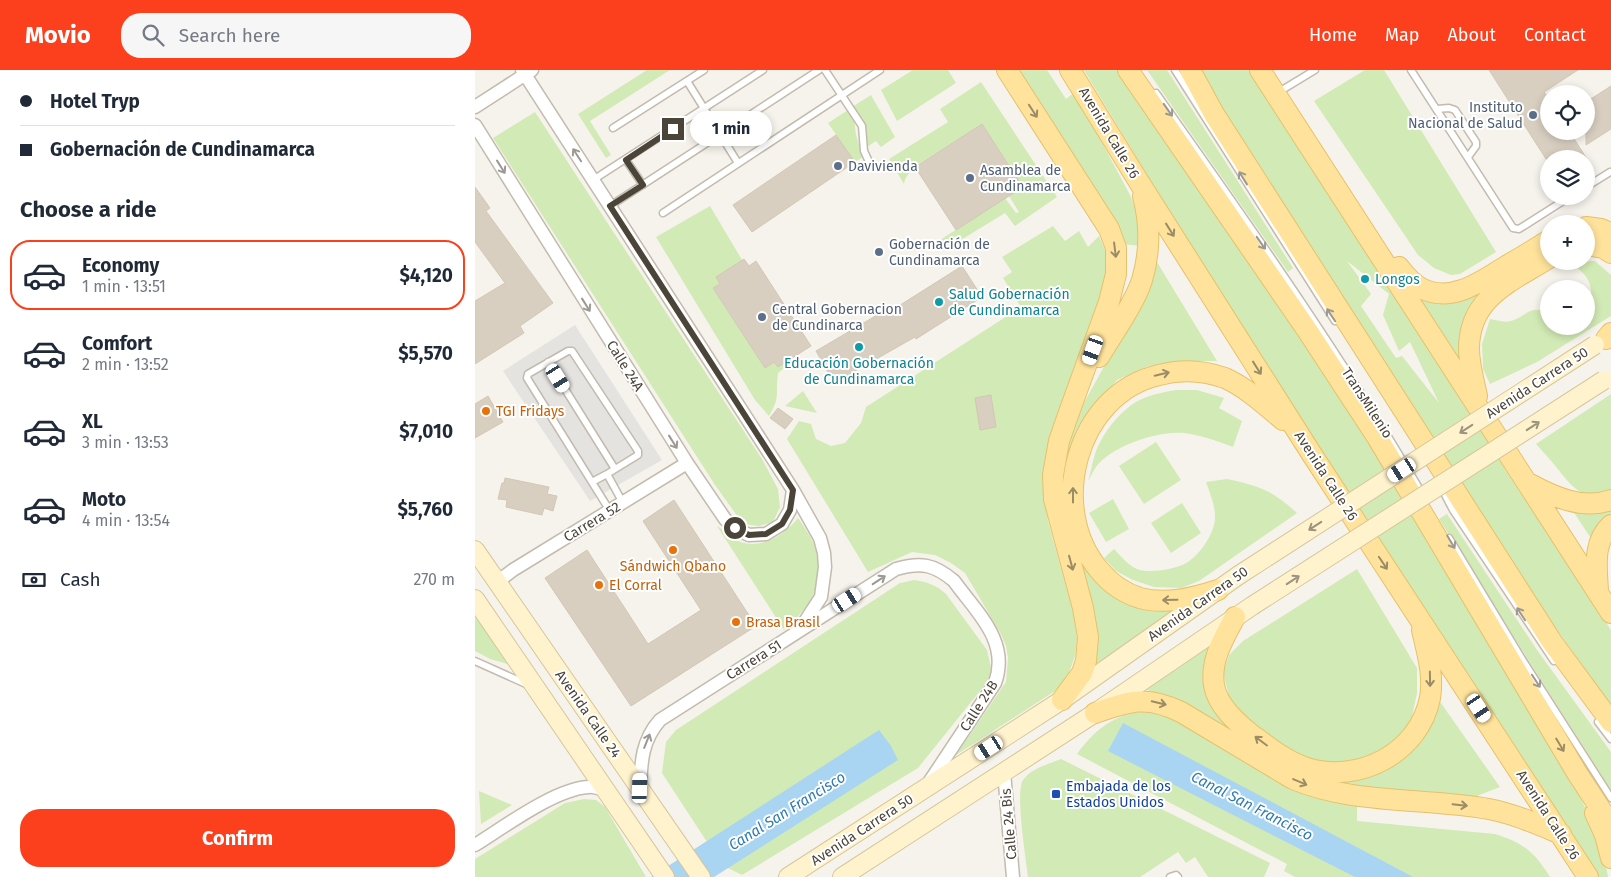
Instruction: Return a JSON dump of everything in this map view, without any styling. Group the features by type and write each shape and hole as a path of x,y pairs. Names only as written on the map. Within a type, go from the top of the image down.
{"main road":[{"path":"1007,70 1109,229 1116,248 1116,274 1109,302 1059,441 1055,462 1054,500 1083,608 1088,637 1086,661 1082,672 1062,700"},
{"name":"Avenida Calle 26","path":"1071,70 1139,182 1298,433 1588,877"},
{"path":"1128,70 1307,330 1377,437 1577,772 1611,825"},
{"path":"1190,70 1214,114 1603,719"},
{"path":"1260,70 1611,613"},
{"path":"1076,398 1136,294 1142,280 1147,250 1148,224 1139,182"},
{"path":"1363,227 1412,282 1422,288 1441,293 1455,293 1472,287 1540,245"},
{"path":"1595,228 1611,233"},
{"path":"1595,247 1603,248 1611,254"},
{"path":"1479,407 1469,349 1471,333 1477,314 1481,306 1497,290 1540,264"},
{"name":"Avenida Carrera 50","path":"788,877 1062,700 1239,575 1606,338"},
{"path":"1218,590 1186,599 1149,599 1129,594 1106,579 1090,560 1079,536 1073,514 1072,491 1083,442 1095,421 1108,404 1125,388 1147,377 1184,371 1214,374 1238,385 1298,433"},
{"name":"Avenida Carrera 50","path":"842,877 1095,713 1235,617 1608,378"},
{"path":"1528,484 1549,494 1574,502 1597,503 1611,500"},
{"path":"1598,593 1597,552 1601,539 1611,525"},
{"name":"Avenida Calle 24","path":"475,550 701,877"},
{"name":"Avenida Calle 24","path":"475,599 662,873"},
{"path":"1235,617 1218,651 1213,669 1214,685 1219,699 1228,712 1247,731 1291,761 1306,768 1324,772 1342,772 1362,769 1381,762 1396,753 1407,743 1424,717 1431,679 1426,646 1417,614"},
{"path":"1095,713 1121,704 1138,701 1167,704 1293,779 1310,786 1343,793 1490,809 1529,820 1561,834"},
{"path":"1577,772 1605,835 1611,858"}],"street":[{"path":"475,107 526,72 593,180 793,490 820,538 825,567 821,597 799,632"},
{"name":"Calle 24A","path":"475,125 687,463 725,519 735,528 749,535 766,534 782,524 790,510 793,490"},
{"name":"Carrera 52","path":"497,582 513,570 687,463"},
{"name":"Carrera 51","path":"640,788 643,750 647,737 660,720 896,569 913,564"},
{"name":"Calle 24B","path":"913,564 928,566 946,574 954,581 993,635 998,646 1000,658 1000,671 995,683 924,790"},
{"name":"Calle 24 Bis","path":"1004,772 1013,877"},
{"path":"475,845 554,797 574,789 590,786 606,791"}],"lane":[{"path":"613,128 704,70"},
{"path":"593,180 763,70"},
{"path":"610,206 819,70"},
{"path":"825,70 862,126 864,151 870,164"},
{"path":"663,213 880,70"},
{"path":"1175,70 1336,323"},
{"path":"1276,94 1315,70"},
{"path":"1411,70 1513,228 1519,229 1557,205"},
{"path":"687,81 738,163"},
{"name":"TransMilenio","path":"1150,85 1274,262 1365,399 1428,504"},
{"path":"1437,109 1449,108 1455,110 1475,142 1475,146 1468,157"},
{"path":"626,160 643,185"},
{"path":"1595,181 1610,172"},
{"path":"592,482 638,456 638,451 571,351 568,351 528,374 527,378 610,511"},
{"path":"548,362 615,469"},
{"path":"1420,452 1425,460"},
{"path":"607,474 623,503"},
{"path":"1434,477 1453,510 1560,670"},
{"path":"1443,528 1522,659 1611,798"},
{"path":"475,660 536,688"},
{"path":"1603,719 1611,739"},
{"path":"1170,877 1175,875 1178,877"}],"green space":[{"path":"647,70 670,70 590,121 611,155 606,158 578,114"},
{"path":"913,70 948,70 956,83 897,121 881,90"},
{"path":"1018,70 1047,70 1066,99 1075,92 1130,195 1141,223 1141,246 1122,244 1114,224 1049,116"},
{"path":"1084,70 1119,70 1361,424 1570,777 1598,838 1608,877 1593,877 1157,191"},
{"path":"1147,70 1167,70 1293,268 1288,272"},
{"path":"1201,70 1249,70 1450,378 1506,471 1611,630 1611,706 1506,558 1221,112","holes":["1347,261 1389,294 1383,315 1399,351 1410,342 1439,403 1402,356 1396,358 1361,306 1371,294"]},
{"path":"1365,70 1384,70 1496,252 1460,274 1451,275 1434,268 1418,255 1314,101"},
{"path":"981,82 1057,197 1015,226 1005,213 943,251 937,242 1005,198 1016,213 1019,212 1009,196 1023,186 982,124 915,166 916,168 908,174 904,184 889,159 948,122 940,109"},
{"path":"871,95 895,137 881,147 876,141 867,147 862,133 860,116 852,107"},
{"path":"848,110 854,119 856,135 863,157 855,162 828,123"},
{"path":"535,112 762,459 778,489 780,507 773,522 759,526 743,524 715,485 493,138"},
{"path":"710,206 742,260 716,277 720,284 713,288 765,368 774,362 778,367 790,359 792,362 778,373 776,399 769,416 755,400 656,237"},
{"path":"1053,226 1065,241 1079,231 1088,247 1099,236 1109,260 1097,314 1044,464 1048,521 1073,612 1077,638 1075,656 1069,673 1058,689 956,755 1006,682 1008,658 1001,634 965,573 935,555 912,552 868,572 787,439 799,421 811,424 816,439 831,446 845,443 861,423 866,407 1021,307 1003,278 1012,272 1002,257"},
{"path":"1595,261 1611,275 1611,316 1595,326 1595,280 1588,280 1580,270 1595,270"},
{"path":"1157,262 1217,361 1186,361 1148,366 1117,380 1090,414 1072,536 1086,568 1097,582 1179,608 1093,667 1060,473 1070,428 1148,287"},
{"path":"1482,290 1463,324 1460,342 1460,363 1416,295"},
{"path":"1532,310 1540,311 1540,335 1580,335 1537,362 1490,384 1483,369 1482,344 1490,319 1509,322"},
{"path":"1176,390 1197,390 1224,398 1219,408 1242,421 1233,447 1215,440 1184,433 1162,434 1149,437 1124,446 1103,459 1088,481 1098,446 1120,415 1127,408 1142,399 1154,394"},
{"path":"803,391 817,413 785,406"},
{"path":"1611,394 1611,492 1593,496 1574,487 1536,444"},
{"path":"1156,442 1181,480 1144,504 1119,466"},
{"path":"1227,479 1265,490 1297,513 1199,581 1181,588 1154,587 1133,580 1116,571 1104,558 1114,549 1133,567 1145,571 1164,570 1191,560 1206,543 1215,522 1212,499 1206,482"},
{"path":"1113,499 1129,529 1106,542 1089,513"},
{"path":"1182,503 1201,533 1171,553 1151,523"},
{"path":"1611,505 1611,518 1592,540 1571,508"},
{"path":"1447,514 1537,650 1611,752 1611,790 1439,519"},
{"path":"798,518 811,538 816,551 817,581 810,601 784,630 717,526 741,542 752,544 774,538"},
{"path":"1357,569 1417,668 1417,693 1412,717 1400,738 1378,755 1350,765 1323,763 1295,755 1240,713 1229,696 1223,673 1229,655 1243,641"},
{"path":"914,580 932,584 946,594 987,650 991,668 988,681 918,768 742,875 728,868 707,842 662,773 666,742 676,730 900,583"},
{"path":"475,616 511,665 490,659 475,651"},
{"path":"1214,642 1207,688 1283,761 1386,765 1436,696 1500,787 1469,799 1321,783 1168,697 1144,689"},
{"path":"1154,709 1184,723 1281,783 1326,800 1357,804 1357,821 1495,834 1527,849 1539,861 1550,877 1295,877 1284,871 1287,864 1077,754 1093,735 1110,722 1129,714"},
{"path":"1061,759 1270,863 1264,877 1208,877 1195,857 1186,863 1178,852 1140,877 1028,877 1023,842 1021,787 1023,780 1031,772"},
{"path":"479,791 512,805 481,824"},
{"path":"584,799 596,800 605,807 646,877 475,877 475,859 565,803"}],"shaded area":[{"path":"575,325 662,460 590,501 503,371"}],"water":[{"name":"Canal San Francisco","path":"1123,723 1413,877 1355,877 1108,751"},
{"name":"Canal San Francisco","path":"879,730 891,746 898,760 714,877 651,877"}],"building":[{"name":"Instituto Nacional de Salud","path":"1489,70 1578,70 1555,85 1540,85 1540,140 1575,140 1581,150 1540,150"},
{"path":"1611,86 1611,129 1595,139 1595,96"},
{"name":"Asamblea de Cundinamarca","path":"982,124 1023,187 956,230 915,167"},
{"path":"836,135 855,162 752,232 733,205"},
{"path":"1586,140 1594,140 1586,145"},
{"path":"475,187 490,208 486,211 553,303 520,326 524,333 475,364 475,301 505,283 475,242"},
{"name":"Central Gobernacion de Cundinarca","path":"744,259 749,266 756,261 811,346 778,367 774,362 765,368 713,288 720,284 716,277"},
{"path":"962,266 982,297 916,339 915,337 834,383 816,351 884,311 886,314"},
{"path":"991,395 996,427 980,430 975,398"},
{"name":"TGI Fridays","path":"488,396 503,422 475,438 475,404"},
{"path":"778,408 793,419 785,429 770,418"},
{"path":"505,478 549,487 547,494 557,496 553,511 544,508 542,515 506,507 507,500 498,499"},
{"path":"674,500 756,626 631,706 545,578 587,550 648,644 701,610 643,521"}],"place":[{"name":"Instituto Nacional de Salud","path":"1533,115"},
{"name":"Davivienda","path":"838,166"},
{"name":"Asamblea de Cundinamarca","path":"970,178"},
{"name":"Gobernación de Cundinamarca","path":"879,252"},
{"name":"Longos","path":"1365,279"},
{"name":"Salud Gobernación de Cundinamarca","path":"939,302"},
{"name":"Central Gobernacion de Cundinarca","path":"762,317"},
{"name":"Educación Gobernación de Cundinamarca","path":"859,347"},
{"name":"TGI Fridays","path":"486,411"},
{"name":"Sándwich Qbano","path":"673,550"},
{"name":"El Corral","path":"599,585"},
{"name":"Brasa Brasil","path":"736,622"},
{"name":"Embajada de los Estados Unidos","path":"1056,794"}],"route":[{"path":"673,129 626,160 643,185 610,206 793,490 790,510 782,524 766,534 749,535 735,528"}]}
